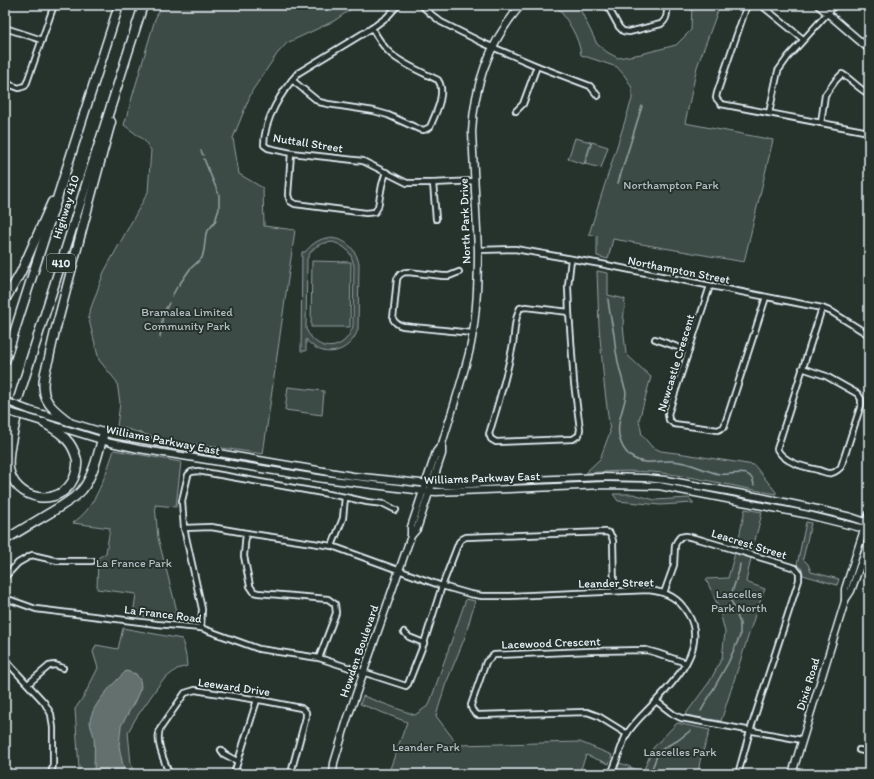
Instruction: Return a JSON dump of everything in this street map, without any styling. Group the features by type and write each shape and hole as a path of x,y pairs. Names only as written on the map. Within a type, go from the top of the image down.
{"highway":[{"name":"Highway 410","path":"5,361 119,5"},
{"name":"Highway 410","path":"5,440 116,86 143,5"},
{"path":"68,421 58,413 44,396 44,378 89,200 117,100 116,86"},
{"path":"5,300 21,272 51,203 60,190"},
{"path":"20,392 20,402 12,442 9,467 12,479 20,490 39,498 56,495 65,490 72,481 77,468 75,453 70,444 60,434 44,423"},
{"path":"5,540 19,530 71,500 82,490 91,473 103,436"}],"main road":[{"name":"North Park Drive","path":"429,484 436,452 442,444 469,353 475,315 478,250 472,132 475,103 484,66 505,26 521,5"},
{"path":"818,5 869,49"},
{"name":"Williams Parkway East","path":"5,401 29,410 68,421 139,449 324,479 430,492 605,485 659,486 804,514 867,530"},
{"name":"Williams Parkway East","path":"5,411 44,423 103,436 145,441 353,476 429,484 457,485 603,477 645,478 666,480 817,508 868,522"},
{"name":"Howden Boulevard","path":"333,774 334,761 346,720 411,536 411,527 423,491 429,484"},
{"name":"Howden Boulevard","path":"411,536 417,529 430,492 429,484"},
{"name":"Dixie Road","path":"792,774 844,601 845,589 867,530 869,514"},
{"name":"Dixie Road","path":"844,601 851,590 869,542"}],"street":[{"path":"5,84 19,88 25,86 54,5"},
{"name":"Nuttall Street","path":"398,5 372,28 298,73 279,99 269,118 264,145 268,148 291,153 363,162 408,183 475,181"},
{"path":"421,5 441,22 493,48 590,86 598,96"},
{"path":"607,5 618,27 623,31 629,32 661,24 665,21 667,16 667,5"},
{"path":"747,5 717,93 716,98 721,104 869,132"},
{"path":"761,5 803,39"},
{"path":"769,113 778,71 803,39 835,5"},
{"path":"5,28 42,40"},
{"path":"292,80 319,102 374,111 388,115 419,129 424,130 430,127 439,104 441,84 438,80 397,59 384,48 372,28"},
{"path":"516,111 523,104 537,66"},
{"path":"821,123 825,95 842,74 862,91 869,94"},
{"path":"291,153 288,195 290,201 295,204 366,213 375,212 378,207 386,172"},
{"path":"433,183 436,219"},
{"name":"Northampton Street","path":"478,250 515,249 822,308 832,312 869,335"},
{"path":"569,312 526,307 520,308 517,314 513,344 506,375 489,434 491,439 496,442 573,439 579,434 580,429 574,383 569,312 568,286 570,259"},
{"path":"459,272 449,276 408,272 401,273 398,279 393,319 398,325 403,326 472,333"},
{"name":"Newcastle Crescent","path":"710,286 668,414 669,420 674,424 718,430 722,429 725,424 766,297"},
{"path":"802,368 826,376 858,394 861,399 861,405 841,467 831,474 798,465 779,454 777,450 802,368 822,308"},
{"path":"655,339 689,351"},
{"path":"201,628 202,609 184,528 182,501 188,475 191,472 198,471 384,504 396,510"},
{"path":"332,546 343,518 345,497"},
{"name":"Leander Street","path":"184,528 211,527 332,546 442,586 482,596 648,590 672,596 684,606 691,618 695,631 691,654 673,682 636,721 627,734 611,774"},
{"path":"246,533 244,556 250,586 254,592 328,599 335,604 336,613 319,658"},
{"path":"404,632 409,637 424,643 442,586 459,542 466,536 609,533 613,541 614,591"},
{"name":"Leacrest Street","path":"664,593 674,565 675,545 680,537 686,536 795,568 799,573 799,580 750,731"},
{"path":"5,577 18,564 32,555 58,561 92,561"},
{"name":"La France Road","path":"5,598 36,609 201,628 259,649 319,658 406,686 424,643"},
{"name":"Lacewood Crescent","path":"627,734 598,716 587,712 478,715 471,710 470,705 486,662 494,655 646,650 686,663"},
{"path":"5,661 8,662 44,702 51,714 53,728 53,765 51,774"},
{"path":"28,684 49,666 63,668"},
{"name":"Leeward Drive","path":"169,774 158,741 158,735 185,693 195,690 301,708 306,712 306,718 293,765 292,774"},
{"path":"234,774 257,700"},
{"path":"656,701 681,718 802,740"},
{"path":"738,774 750,731"},
{"path":"221,750 224,754 237,761"},
{"path":"859,750 869,752"}],"green space":[{"name":"Bramalea Limited Community Park","path":"162,5 357,5 334,21 287,43 277,54 252,91 233,138 239,174 263,188 264,226 295,230 263,454 161,439 117,426 120,403 117,382 99,360 88,316 104,272 148,192 151,150 144,140 124,125 155,19"},
{"name":"Northampton Park","path":"556,5 578,5 597,44 618,58 676,45 691,30 692,5 720,5 697,67 685,123 773,140 744,262 613,239 608,259 597,256 597,236 589,234 632,99 632,88 625,76 617,67 581,55 575,35"},
{"path":"575,138 591,142 584,164 568,159"},
{"path":"592,142 608,147 601,168 585,164"},
{"path":"326,238 333,238 348,244 357,257 359,263 358,329 351,342 340,350 326,352 320,350 306,339 306,351 301,351 302,252 305,252 314,243","holes":["333,242 348,251 354,266 353,326 349,335 344,341 331,347 317,343 306,329 307,259 314,248 320,244"]},
{"path":"312,261 351,262 350,327 311,327"},
{"path":"597,271 608,273 608,295 625,299 623,325 626,354 651,377 639,420 642,435 652,447 661,451 754,465 776,492 776,494 670,474 628,471 585,473 600,459 610,432 599,326"},
{"path":"288,387 324,391 322,415 285,410"},
{"name":"La France Park","path":"114,450 181,462 176,507 155,505 158,538 176,607 174,619 133,615 136,594 97,589 98,558 106,553 110,528 73,523 87,510 96,496"},
{"path":"613,494 633,494 655,500 689,498 694,503 660,505 618,501"},
{"path":"745,509 762,512 752,552 737,547"},
{"path":"806,522 811,523 803,559 808,564 811,572 839,579 837,585 803,575 802,569 797,565"},
{"name":"Lascelles Park North","path":"735,553 751,558 746,582 765,589 756,612 721,721 685,715 710,681 722,658 725,632 719,608 706,579 728,578"},
{"name":"Leander Park","path":"466,599 475,601 465,637 445,686 436,716 458,745 580,742 612,755 609,764 586,755 579,774 388,774 407,722 360,704 363,696 415,715 429,705"},
{"path":"123,628 182,639 187,666 177,669 161,682 128,732 131,764 134,774 78,774 79,769 75,709 84,696 98,668 93,652 96,645 118,649"},
{"name":"Lascelles Park","path":"677,723 710,730 700,761 698,774 627,774 617,770 620,763 643,772 653,748"}],"shaded area":[{"path":"126,671 136,674 140,680 141,687 121,726 119,746 124,774 93,774 94,737 90,724 91,715 104,694"}],"waterway":[{"path":"618,183 642,106"},
{"path":"201,151 203,155"},
{"path":"179,285 190,269 202,258 206,233 215,222 219,209 219,195 204,159"},
{"path":"172,296 177,287"},
{"path":"608,299 618,363 626,392 619,429 621,443 626,452 633,458 643,462 678,462 690,464 719,474 745,474 752,479 754,485"},
{"path":"160,337 163,314 169,303"},
{"path":"701,711 728,663 740,636 740,623 730,598 740,564"},
{"path":"650,774 658,753 690,731"}]}
